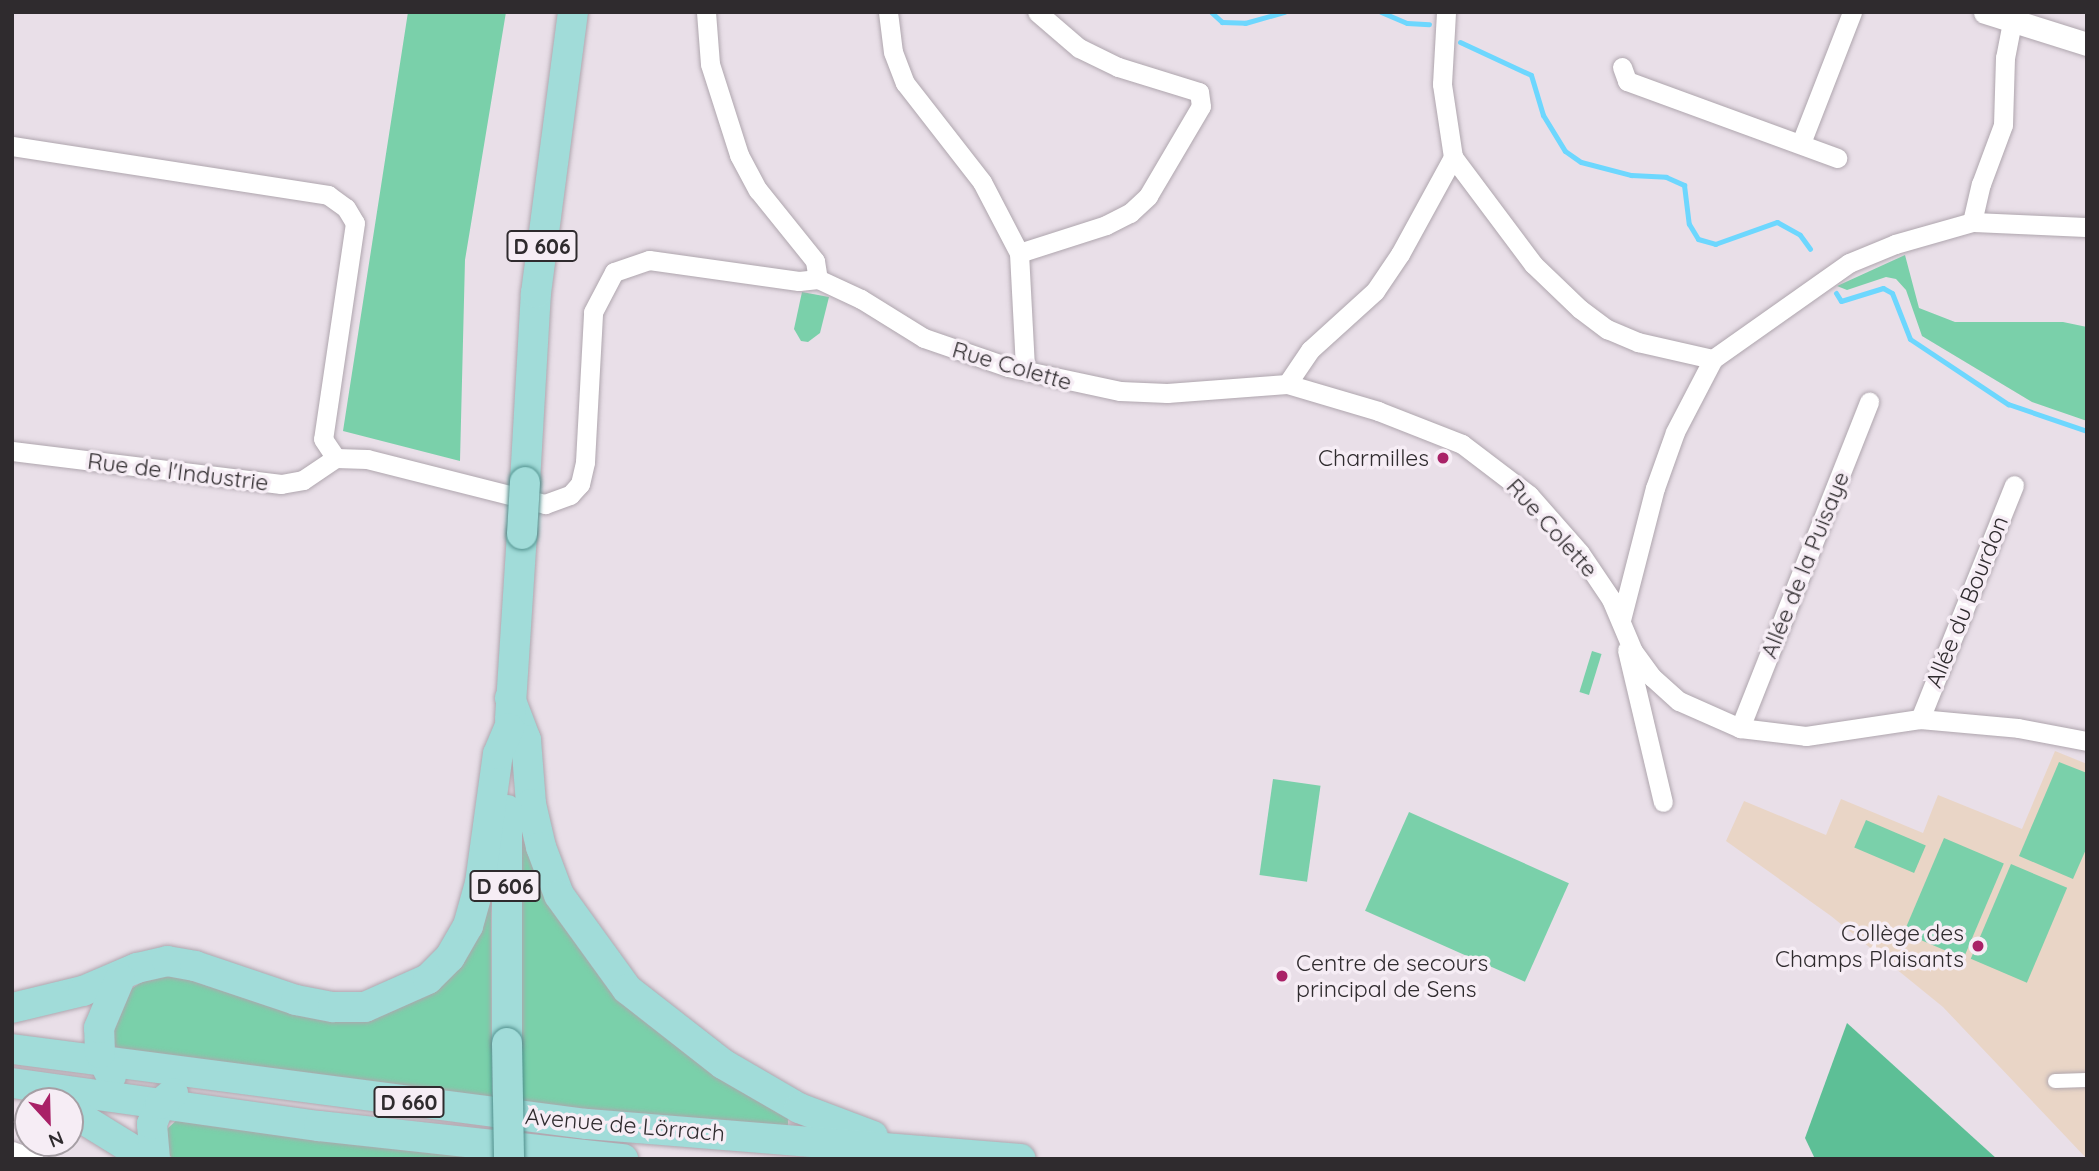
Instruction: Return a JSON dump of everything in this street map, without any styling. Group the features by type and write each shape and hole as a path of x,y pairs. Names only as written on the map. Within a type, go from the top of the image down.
{"main road":[{"name":"D 606","path":"509,1159 504,915 510,698 536,293 573,12"},
{"path":"510,698 526,740 531,804 541,847 559,895 585,935 627,989 694,1044 799,1108 864,1134 1009,1158"},
{"path":"12,1008 120,978 137,968 167,961 195,966 296,1000 354,1007 394,998 428,979 450,957 468,926 480,883 498,754 509,728"},
{"path":"120,978 99,1027 102,1060 131,1098"},
{"name":"D 660","path":"12,1049 102,1060 230,1081"},
{"path":"155,1159 152,1124 160,1104 184,1086 230,1081"},
{"name":"Avenue de Lörrach","path":"230,1081 792,1150 1009,1158"},
{"name":"D 660","path":"12,1083 160,1104"},
{"name":"Avenue de Lörrach","path":"160,1104 319,1126 623,1159"},
{"path":"792,1150 799,1108"},
{"path":"84,1120 148,1159"}],"street":[{"path":"12,146 328,195 346,208 355,222 323,439 336,458 367,459 545,504 570,495 580,484 586,462 593,312 614,272 649,260 799,281 818,279 815,261 758,190 739,155 709,64 706,12"},
{"path":"888,12 893,52 905,83 982,182 1019,253 1025,369"},
{"path":"1019,253 1106,225 1130,213 1148,196 1200,106 1199,92 1118,67 1079,48 1037,12"},
{"path":"1622,66 1627,81 1796,146 1801,143 1852,12"},
{"path":"1986,12 2087,44"},
{"path":"1445,17 1442,54 1452,157 1533,264 1580,309 1607,328 1638,342 1713,359"},
{"path":"1972,222 1980,184 2003,125 2005,58 2012,21"},
{"path":"1801,143 1837,158"},
{"path":"1287,384 1310,349 1375,291 1400,254 1452,157"},
{"path":"1663,802 1620,622 1655,488 1675,432 1713,359 1814,284 1849,263 1895,244 1972,222 2087,227"},
{"name":"Rue Colette","path":"818,279 861,299 924,338 963,355 1025,369 1078,385 1120,391 1167,393 1287,384 1378,411 1462,444 1484,458 1529,495 1580,553 1611,599 1633,651 1661,685 1699,712 1740,728 1805,736 1920,719 2018,727 2087,741"},
{"name":"Allée de la Puisaye","path":"1740,728 1869,402"},
{"name":"Rue de l'Industrie","path":"12,451 281,484 303,480 336,458"},
{"name":"Allée du Bourdon","path":"1920,719 2014,485"},
{"path":"2055,1082 2087,1080"},
{"path":"12,1151 34,1159"}],"shaded area":[{"name":"Collège des Champs Plaisants","path":"2055,751 2087,764 2087,1159 1943,1007 1831,916 1726,841 1744,801 1826,835 1841,799 1923,833 1938,795 2022,829"}],"green space":[{"path":"408,12 506,12 465,260 460,461 343,431"},
{"path":"1905,255 1919,308 1955,322 2063,322 2087,327 2087,421 2032,402 1922,336 1906,290 1896,279 1886,277 1847,290 1837,286"},
{"path":"802,292 829,297 820,333 808,342 801,341 794,329"},
{"path":"1592,651 1602,654 1589,695 1579,692"},
{"path":"2059,762 2087,773 2087,847 2073,879 2019,856"},
{"path":"1273,779 1321,786 1307,882 1260,875"},
{"path":"1409,812 1569,883 1525,982 1365,911"},
{"path":"1866,820 1926,845 1914,873 1854,848"},
{"path":"1944,838 2004,863 1964,958 1904,933"},
{"path":"521,841 529,841 553,906 788,1115 788,1133 520,1107"},
{"path":"2011,864 2067,888 2027,983 1971,959"},
{"path":"485,900 491,901 492,1103 114,1055 113,1012 128,991 149,977 171,971 395,1007"},
{"path":"1847,1023 1997,1159 1815,1159 1805,1138"},
{"path":"180,1117 491,1159 174,1159 169,1155 167,1129"}],"waterway":[{"path":"1211,12 1222,22 1245,23 1284,12"},
{"path":"1381,12 1407,23 1429,24"},
{"path":"1460,42 1531,75 1543,115 1565,151 1581,162 1631,175 1666,177 1684,185 1689,224 1698,239 1715,244 1777,222 1800,235 1810,249"},
{"path":"1836,293 1841,301 1883,288 1892,293 1910,339 2008,404 2087,431"}],"place":[{"name":"Charmilles","path":"1443,458"},
{"name":"Collège des Champs Plaisants","path":"1978,946"},
{"name":"Centre de secours principal de Sens","path":"1282,976"}]}
